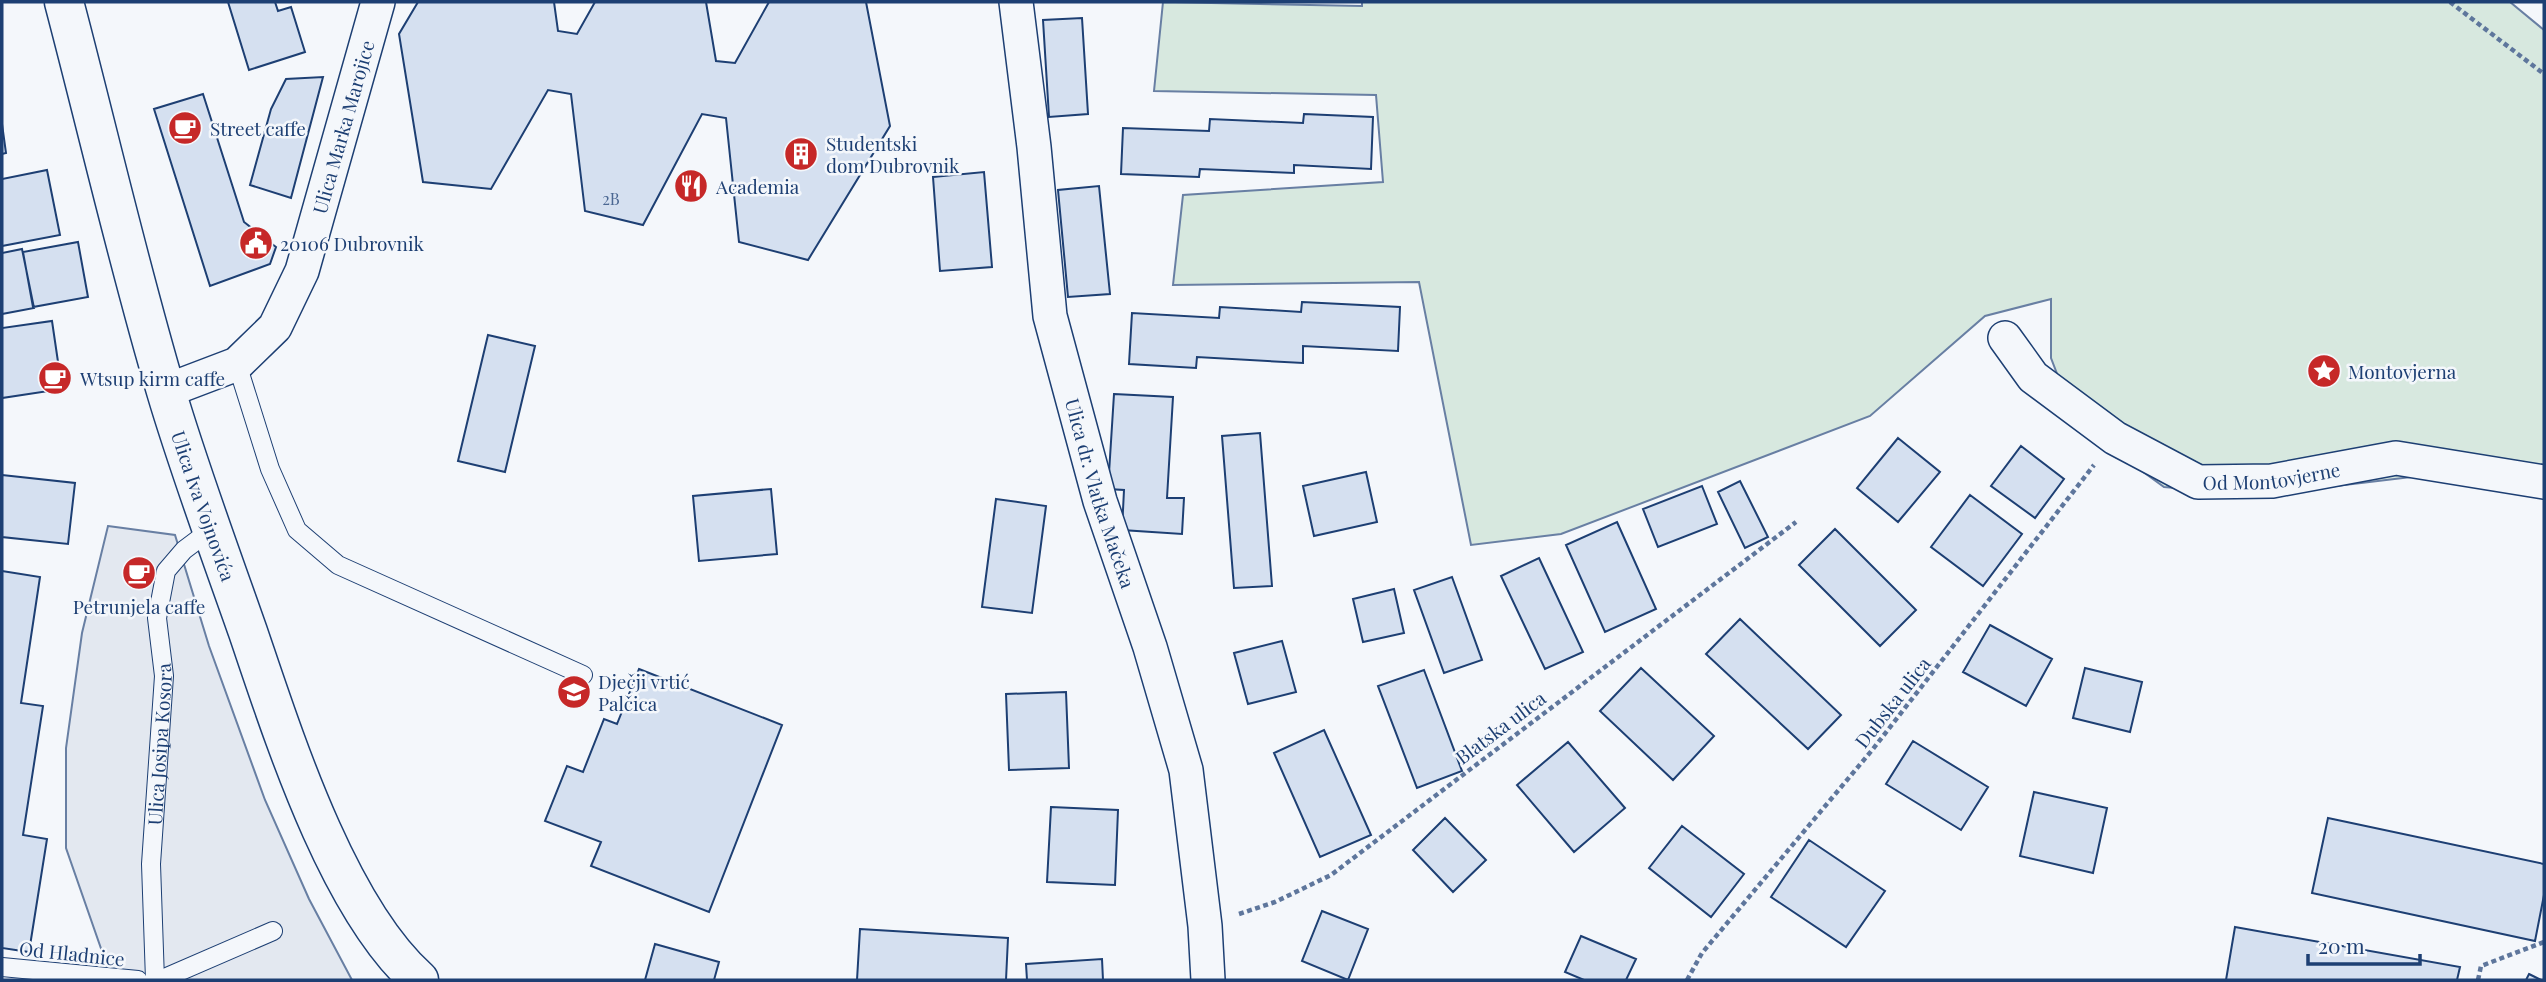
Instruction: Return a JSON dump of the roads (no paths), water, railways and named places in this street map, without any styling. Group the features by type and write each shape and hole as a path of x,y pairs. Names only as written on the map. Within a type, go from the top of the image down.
{"main road":[{"name":"Ulica Iva Vojnovića","path":"64,2 166,391 306,793 346,879 377,930 416,979"}],"street":[{"name":"Ulica Marka Marojice","path":"166,391 237,364 275,327 302,271 378,2"},
{"name":"Ulica dr. Vlatka Mačeka","path":"1016,2 1051,316 1100,501 1150,647 1186,770 1205,926 1208,980"},
{"name":"Od Montovjerne","path":"2005,338 2033,377 2115,438 2198,482 2272,481 2396,458 2544,482"}],"lane":[{"path":"237,364 270,469 297,530 338,565 583,675"},
{"name":"Ulica Josipa Kosora","path":"158,980 151,864 164,677 157,618 166,571 184,550 212,529"},
{"path":"158,980 273,931"},
{"name":"Od Hladnice","path":"2,967 138,980"}],"place":[{"name":"Street caffe","path":"185,128"},
{"name":"Studentski dom Dubrovnik","path":"801,154"},
{"name":"Academia","path":"691,186"},
{"name":"20106 Dubrovnik","path":"256,243"},
{"name":"Montovjerna","path":"2324,371"},
{"name":"Wtsup kirm caffe","path":"55,378"},
{"name":"Petrunjela caffe","path":"139,573"},
{"name":"Dječji vrtić Palčica","path":"574,692"}]}
